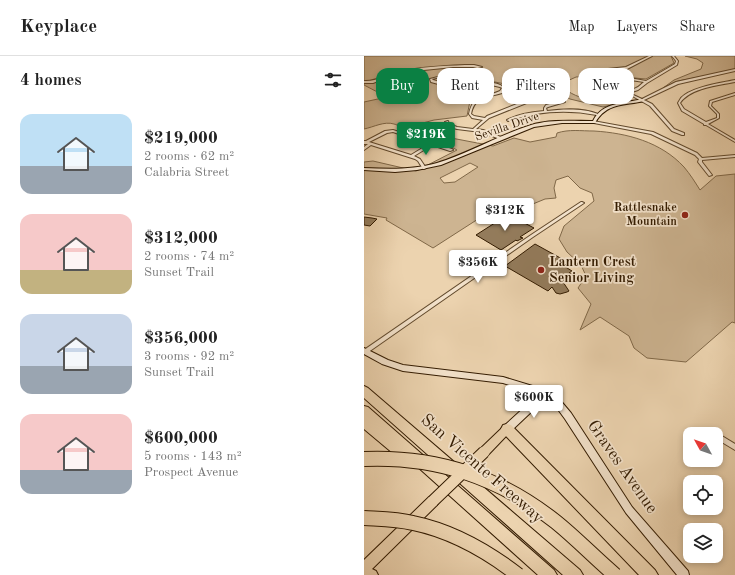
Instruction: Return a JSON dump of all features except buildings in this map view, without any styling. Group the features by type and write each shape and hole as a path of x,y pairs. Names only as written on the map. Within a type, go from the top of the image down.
{"highway":[{"name":"San Vicente Freeway","path":"364,391 575,575"},
{"path":"364,411 549,575"},
{"path":"364,422 466,501"},
{"path":"507,429 650,575"},
{"path":"364,459 411,459 448,466 501,486 547,515 574,537 615,575"},
{"path":"364,518 399,520 436,529 484,552 518,575"}],"main road":[{"path":"364,568 507,429"},
{"path":"364,572 372,575"}],"street":[{"path":"626,68 651,56"},
{"path":"634,90 676,64 677,61 673,56"},
{"path":"364,82 374,83 391,75 419,70 449,67 481,67 431,78 432,80 453,87 487,83 501,86 503,88 501,92 477,99 472,104 470,114 473,117 484,119"},
{"path":"508,120 519,116 546,112 576,111 597,114 610,107 643,100 677,83 735,70"},
{"path":"634,80 646,82"},
{"path":"735,81 694,91 680,99 678,103 681,109 735,141"},
{"path":"705,124 718,118 718,114 710,107 710,103 735,94"},
{"path":"634,95 651,105 673,130 683,134"},
{"path":"474,130 484,119 517,104"},
{"path":"546,112 544,108 554,104"},
{"path":"594,122 597,114"},
{"path":"447,122 454,128 488,133 500,138"},
{"name":"Sevilla Drive","path":"364,169 395,171 424,168 439,164 527,128 548,123 594,122 652,133 696,154 701,159"},
{"path":"365,142 386,132 392,131 451,150"},
{"path":"365,142 412,156 419,160 424,168"},
{"path":"364,149 371,144"},
{"path":"412,156 431,144"},
{"path":"710,174 700,162 701,159 735,156"},
{"path":"365,352 582,203"},
{"name":"Graves Avenue","path":"365,352 385,362 403,368 503,380 546,393 557,402 568,416 605,476 629,510 684,575"},
{"path":"507,429 546,393"},
{"path":"723,440 735,447"}],"shaded area":[{"path":"364,56 671,56 674,63 646,79 634,78 634,68 578,68 578,77 570,80 570,68 502,68 502,83 494,82 494,68 437,68 437,104 469,104 467,116 434,120 419,124 429,131 446,137 493,146 514,138 530,142 556,137 557,133 575,130 619,134 643,140 665,151 684,167 700,190 716,176 735,174 735,323 732,322 686,362 647,358 634,348 629,336 600,317 580,330 591,304 578,288 586,276 581,265 567,252 559,239 564,226 594,201 592,193 580,188 568,176 556,180 554,188 556,198 545,199 528,206 503,203 433,248 386,220 387,218 364,214 364,162 373,161 416,171 457,150 413,136 398,125 390,123 364,129 364,102 376,99 376,104 429,104 429,68 376,68 376,91 364,85","holes":["470,163 478,167 455,182 444,183 440,178"]},
{"path":"685,56 735,56 735,70 678,81 663,88 674,80 701,69 703,63 697,59"},
{"path":"570,92 578,96 578,101 570,99"},
{"path":"591,104 616,104 603,107"}],"place":[{"name":"Rattlesnake Mountain","path":"685,215"},
{"name":"Lantern Crest Senior Living","path":"541,270"}]}
